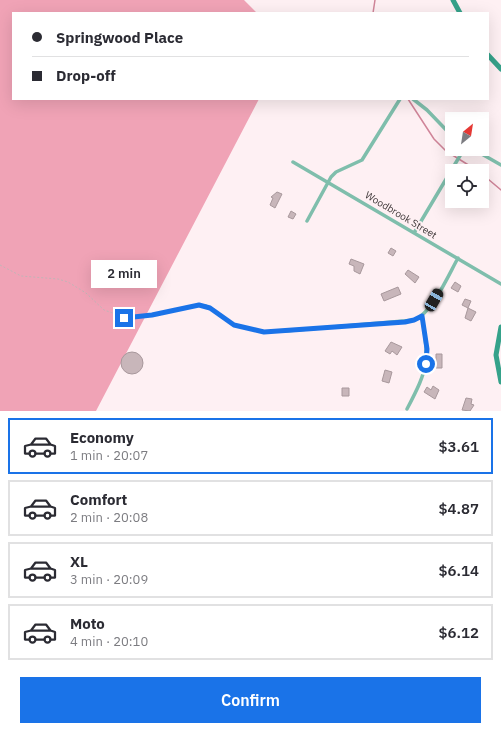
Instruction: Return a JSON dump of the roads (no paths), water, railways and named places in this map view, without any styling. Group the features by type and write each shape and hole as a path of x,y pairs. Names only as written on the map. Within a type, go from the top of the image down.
{"main road":[{"path":"453,0 459,12"},
{"path":"489,56 501,69"},
{"path":"501,327 496,349 501,382"}],"street":[{"path":"307,220 328,182 336,172 362,160 399,100"},
{"path":"414,100 427,110 445,129"},
{"path":"414,233 460,156"},
{"path":"485,156 501,165"},
{"name":"Woodbrook Street","path":"293,162 501,284"},
{"path":"286,331 405,322 414,320 422,316 434,300 458,258"},
{"path":"407,409 420,383 426,364 427,349 422,316"}],"lane":[{"path":"124,318 152,315 191,306 206,305 228,321 242,328 264,332 286,331"}],"waterway":[{"path":"373,12 375,0"},
{"path":"409,100 434,139 446,151 467,164"},
{"path":"489,180 501,190"}]}
